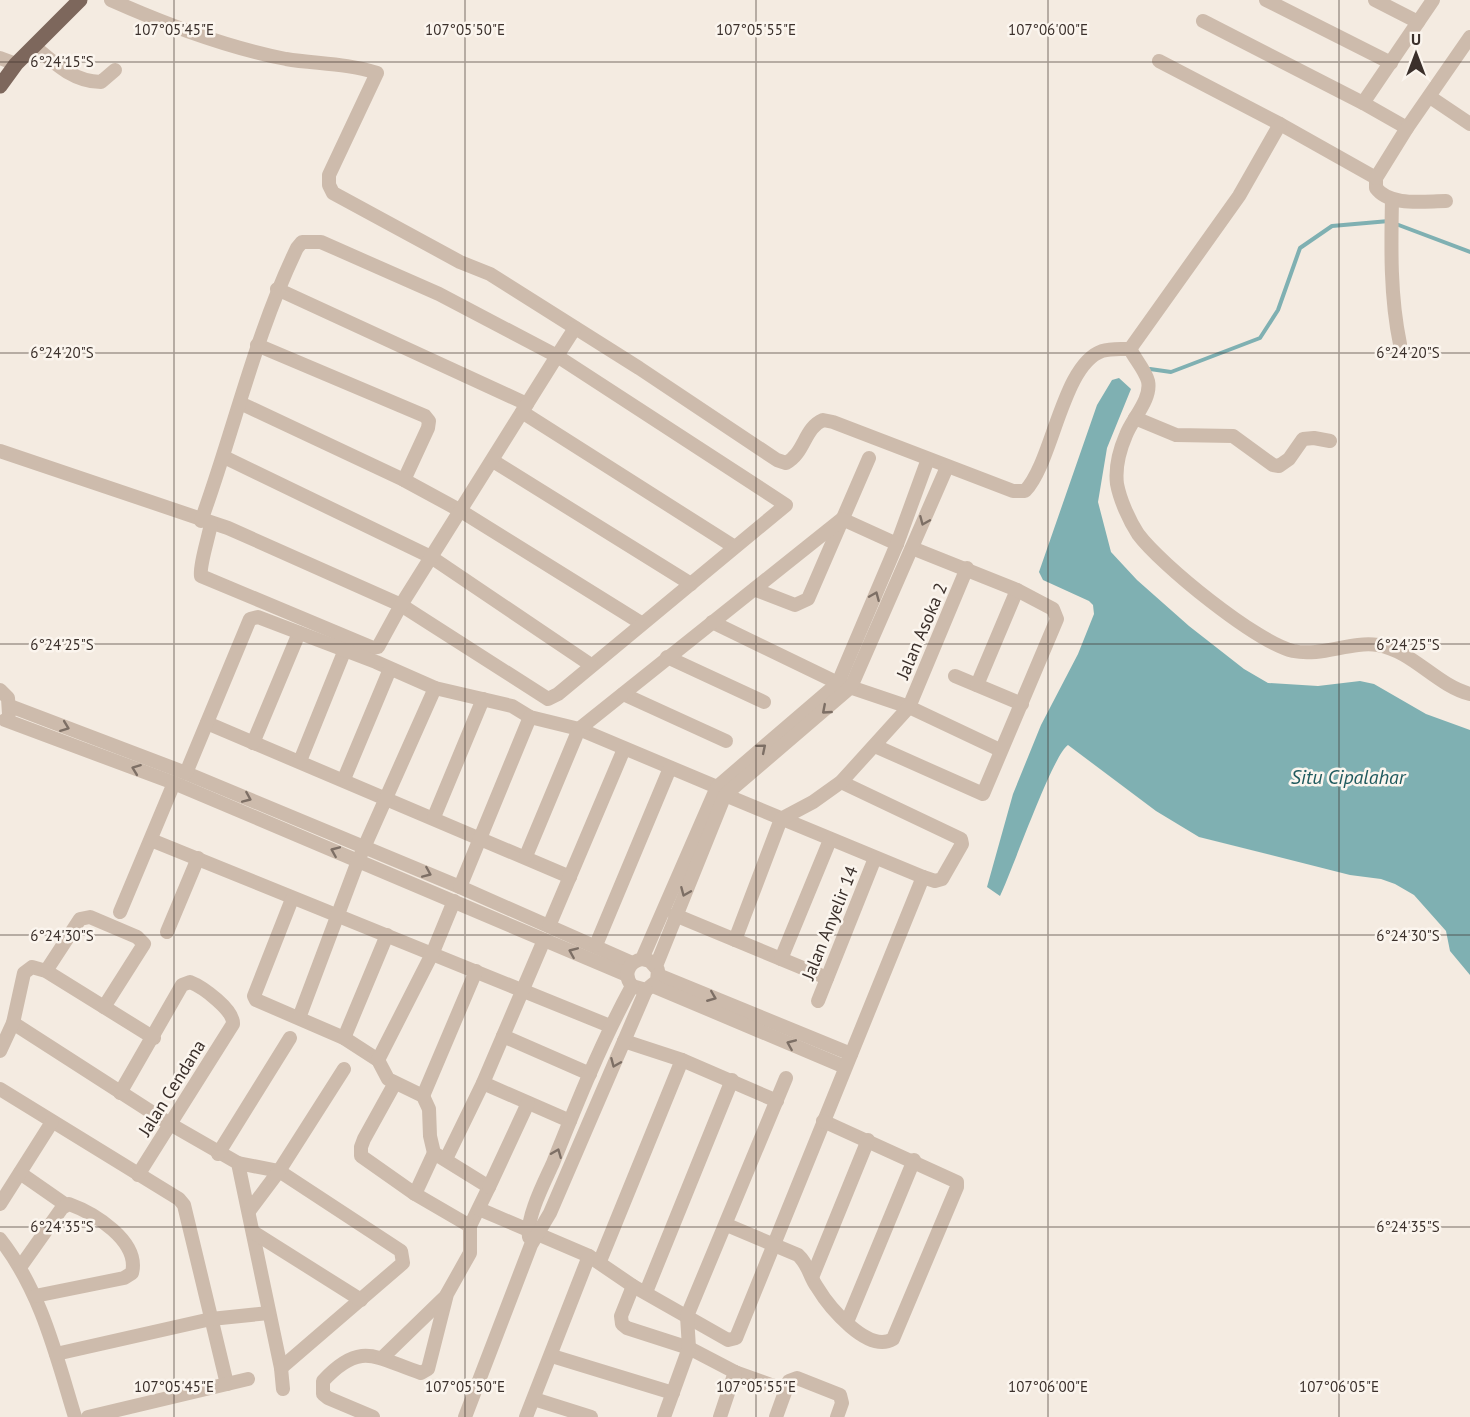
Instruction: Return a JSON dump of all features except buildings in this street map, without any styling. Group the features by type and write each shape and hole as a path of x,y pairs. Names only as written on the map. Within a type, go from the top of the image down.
{"main road":[{"path":"0,86 16,64 77,1"}],"street":[{"path":"111,0 205,37 248,51 288,59 355,66 376,73 328,175 333,193 460,262 490,274 777,460 786,463 794,459 812,428 823,420 1013,491 1025,491 1044,455 1064,401 1088,361 1100,352 1130,349 1239,196 1280,124"},
{"path":"1266,0 1391,63"},
{"path":"1375,0 1418,22"},
{"path":"1363,104 1433,0"},
{"path":"1203,21 1407,128"},
{"path":"1446,201 1392,199 1379,192 1375,184 1376,178 1407,128 1470,37"},
{"path":"34,46 75,77 91,82 101,82 115,70"},
{"path":"0,58 16,64"},
{"path":"1159,61 1280,124 1376,178"},
{"path":"1430,97 1470,124"},
{"path":"1392,199 1395,320 1400,344"},
{"path":"0,451 206,522 228,528 401,605 548,699 558,694 591,664 691,584 733,546 786,505 556,356 440,294 321,242 302,242 277,289 256,345 206,522 206,551 200,566 201,576 373,648 379,645 401,605 556,356 575,328"},
{"path":"277,289 524,408 733,546"},
{"path":"256,345 425,416 429,421 428,428 404,480"},
{"path":"1130,349 1148,381 1148,391 1118,459 1117,482 1120,495 1137,532 1173,571 1266,639 1291,650 1311,654 1378,645 1395,651 1445,684 1470,694"},
{"path":"240,403 404,480 461,511 641,623"},
{"path":"1135,418 1176,435 1233,436 1279,466 1289,459 1303,439 1314,438 1330,441"},
{"path":"224,457 431,557 591,664"},
{"path":"756,590 795,604 808,599 869,458"},
{"path":"845,685 928,459"},
{"path":"493,460 691,584"},
{"path":"465,1417 532,1236 570,1121 633,971 721,791 845,685 912,548 947,467"},
{"path":"842,519 897,544"},
{"path":"526,856 579,729 712,622 756,590 842,519"},
{"path":"875,746 981,795 1057,619 1053,609 1017,590 967,568 912,548"},
{"name":"Jalan Asoka 2","path":"781,819 813,802 840,782 909,707 967,568"},
{"path":"977,686 1017,590"},
{"path":"186,773 250,620 258,617 435,688 512,706 530,717 579,729 830,840 923,877 935,881 942,879 962,844 961,839 840,782"},
{"path":"712,622 845,685 909,707 1000,750"},
{"path":"253,742 299,633"},
{"path":"300,761 344,652"},
{"path":"668,657 764,702"},
{"path":"344,779 390,669"},
{"path":"956,676 1022,704"},
{"path":"298,1018 358,861 435,688"},
{"path":"0,690 8,698 10,706 2,721 174,783 543,940 633,971 848,1061"},
{"path":"623,694 726,741"},
{"path":"434,817 483,699"},
{"path":"10,706 186,773 460,886 596,945 633,971"},
{"path":"460,886 530,717"},
{"path":"207,723 526,856 570,877"},
{"path":"549,926 624,749"},
{"path":"596,945 670,768"},
{"path":"120,912 174,783"},
{"path":"532,1236 653,979 721,791"},
{"path":"735,940 781,819"},
{"path":"151,840 337,916 433,952 610,1026"},
{"path":"781,959 830,840"},
{"path":"167,932 198,858"},
{"name":"Jalan Anyelir 14","path":"818,1001 875,858"},
{"path":"479,1209 532,1236 594,1259 640,1289 728,1340 736,1338 923,877"},
{"path":"292,898 255,996 258,1003 344,1038 378,1060 383,1073 395,1083 423,1096 429,1109 430,1136 440,1156 489,1187"},
{"path":"378,1060 433,952 454,901"},
{"path":"675,915 827,978"},
{"path":"46,971 80,919 85,917 137,937 144,944 104,1007"},
{"path":"344,1038 387,935"},
{"path":"415,1194 483,1083 524,990 543,940"},
{"path":"633,971 650,961 653,979"},
{"path":"0,1051 13,1023 24,972 32,968 46,971 154,1038 120,1093"},
{"path":"423,1096 476,971"},
{"name":"Jalan Cendana","path":"138,1176 233,1024 233,1019 197,985 190,982 182,985 154,1038"},
{"path":"13,1023 218,1154 238,1163 279,1171 401,1251 403,1263 281,1368"},
{"path":"503,1036 590,1074"},
{"path":"218,1154 290,1038"},
{"path":"624,1041 682,1060 777,1101"},
{"path":"526,1417 682,1060"},
{"path":"249,1211 279,1171 344,1069"},
{"path":"664,1417 689,1348 687,1316 727,1225 786,1078"},
{"path":"732,1080 640,1289 621,1316 622,1323 627,1328 689,1348 735,1372 785,1390"},
{"path":"395,1083 361,1147 362,1156 415,1194 470,1226"},
{"path":"483,1083 570,1121"},
{"path":"0,1089 138,1176 179,1199 184,1205 227,1384"},
{"path":"373,1417 328,1398 322,1388 324,1381 338,1365 353,1357 382,1358 418,1372 426,1371 447,1294 470,1253 470,1226 528,1103"},
{"path":"727,1225 798,1255 813,1275 816,1287 862,1336 878,1343 885,1343 893,1339 957,1187 957,1182 950,1176 823,1121"},
{"path":"0,1204 52,1122"},
{"path":"813,1275 868,1140"},
{"path":"847,1322 914,1160"},
{"path":"238,1163 281,1368 283,1389"},
{"path":"20,1173 66,1205 79,1208 117,1233 124,1241 132,1260 132,1273 124,1278 35,1296"},
{"path":"21,1266 66,1205"},
{"path":"253,1232 362,1300"},
{"path":"0,1239 21,1266 35,1296 75,1417"},
{"path":"382,1358 447,1294"},
{"path":"56,1354 211,1319 269,1313"},
{"path":"552,1356 673,1393"},
{"path":"720,1417 735,1372"},
{"path":"776,1417 789,1381 797,1378 830,1390 842,1399 837,1417"},
{"path":"88,1417 248,1379"},
{"path":"534,1399 591,1417"}],"water":[{"name":"Situ Cipalahar","path":"1119,378 1131,389 1107,448 1098,502 1111,552 1137,580 1189,626 1244,669 1268,683 1318,686 1360,681 1374,684 1426,714 1470,730 1470,975 1450,951 1446,931 1414,895 1395,884 1199,837 1156,811 1068,745 1061,753 1043,790 1000,896 987,887 1013,794 1041,725 1078,654 1094,614 1093,605 1089,601 1043,580 1039,572 1097,405 1112,380"}],"waterway":[{"path":"1150,369 1171,372 1260,338 1278,310 1300,248 1332,226 1389,221"},
{"path":"1396,224 1470,252"}]}
